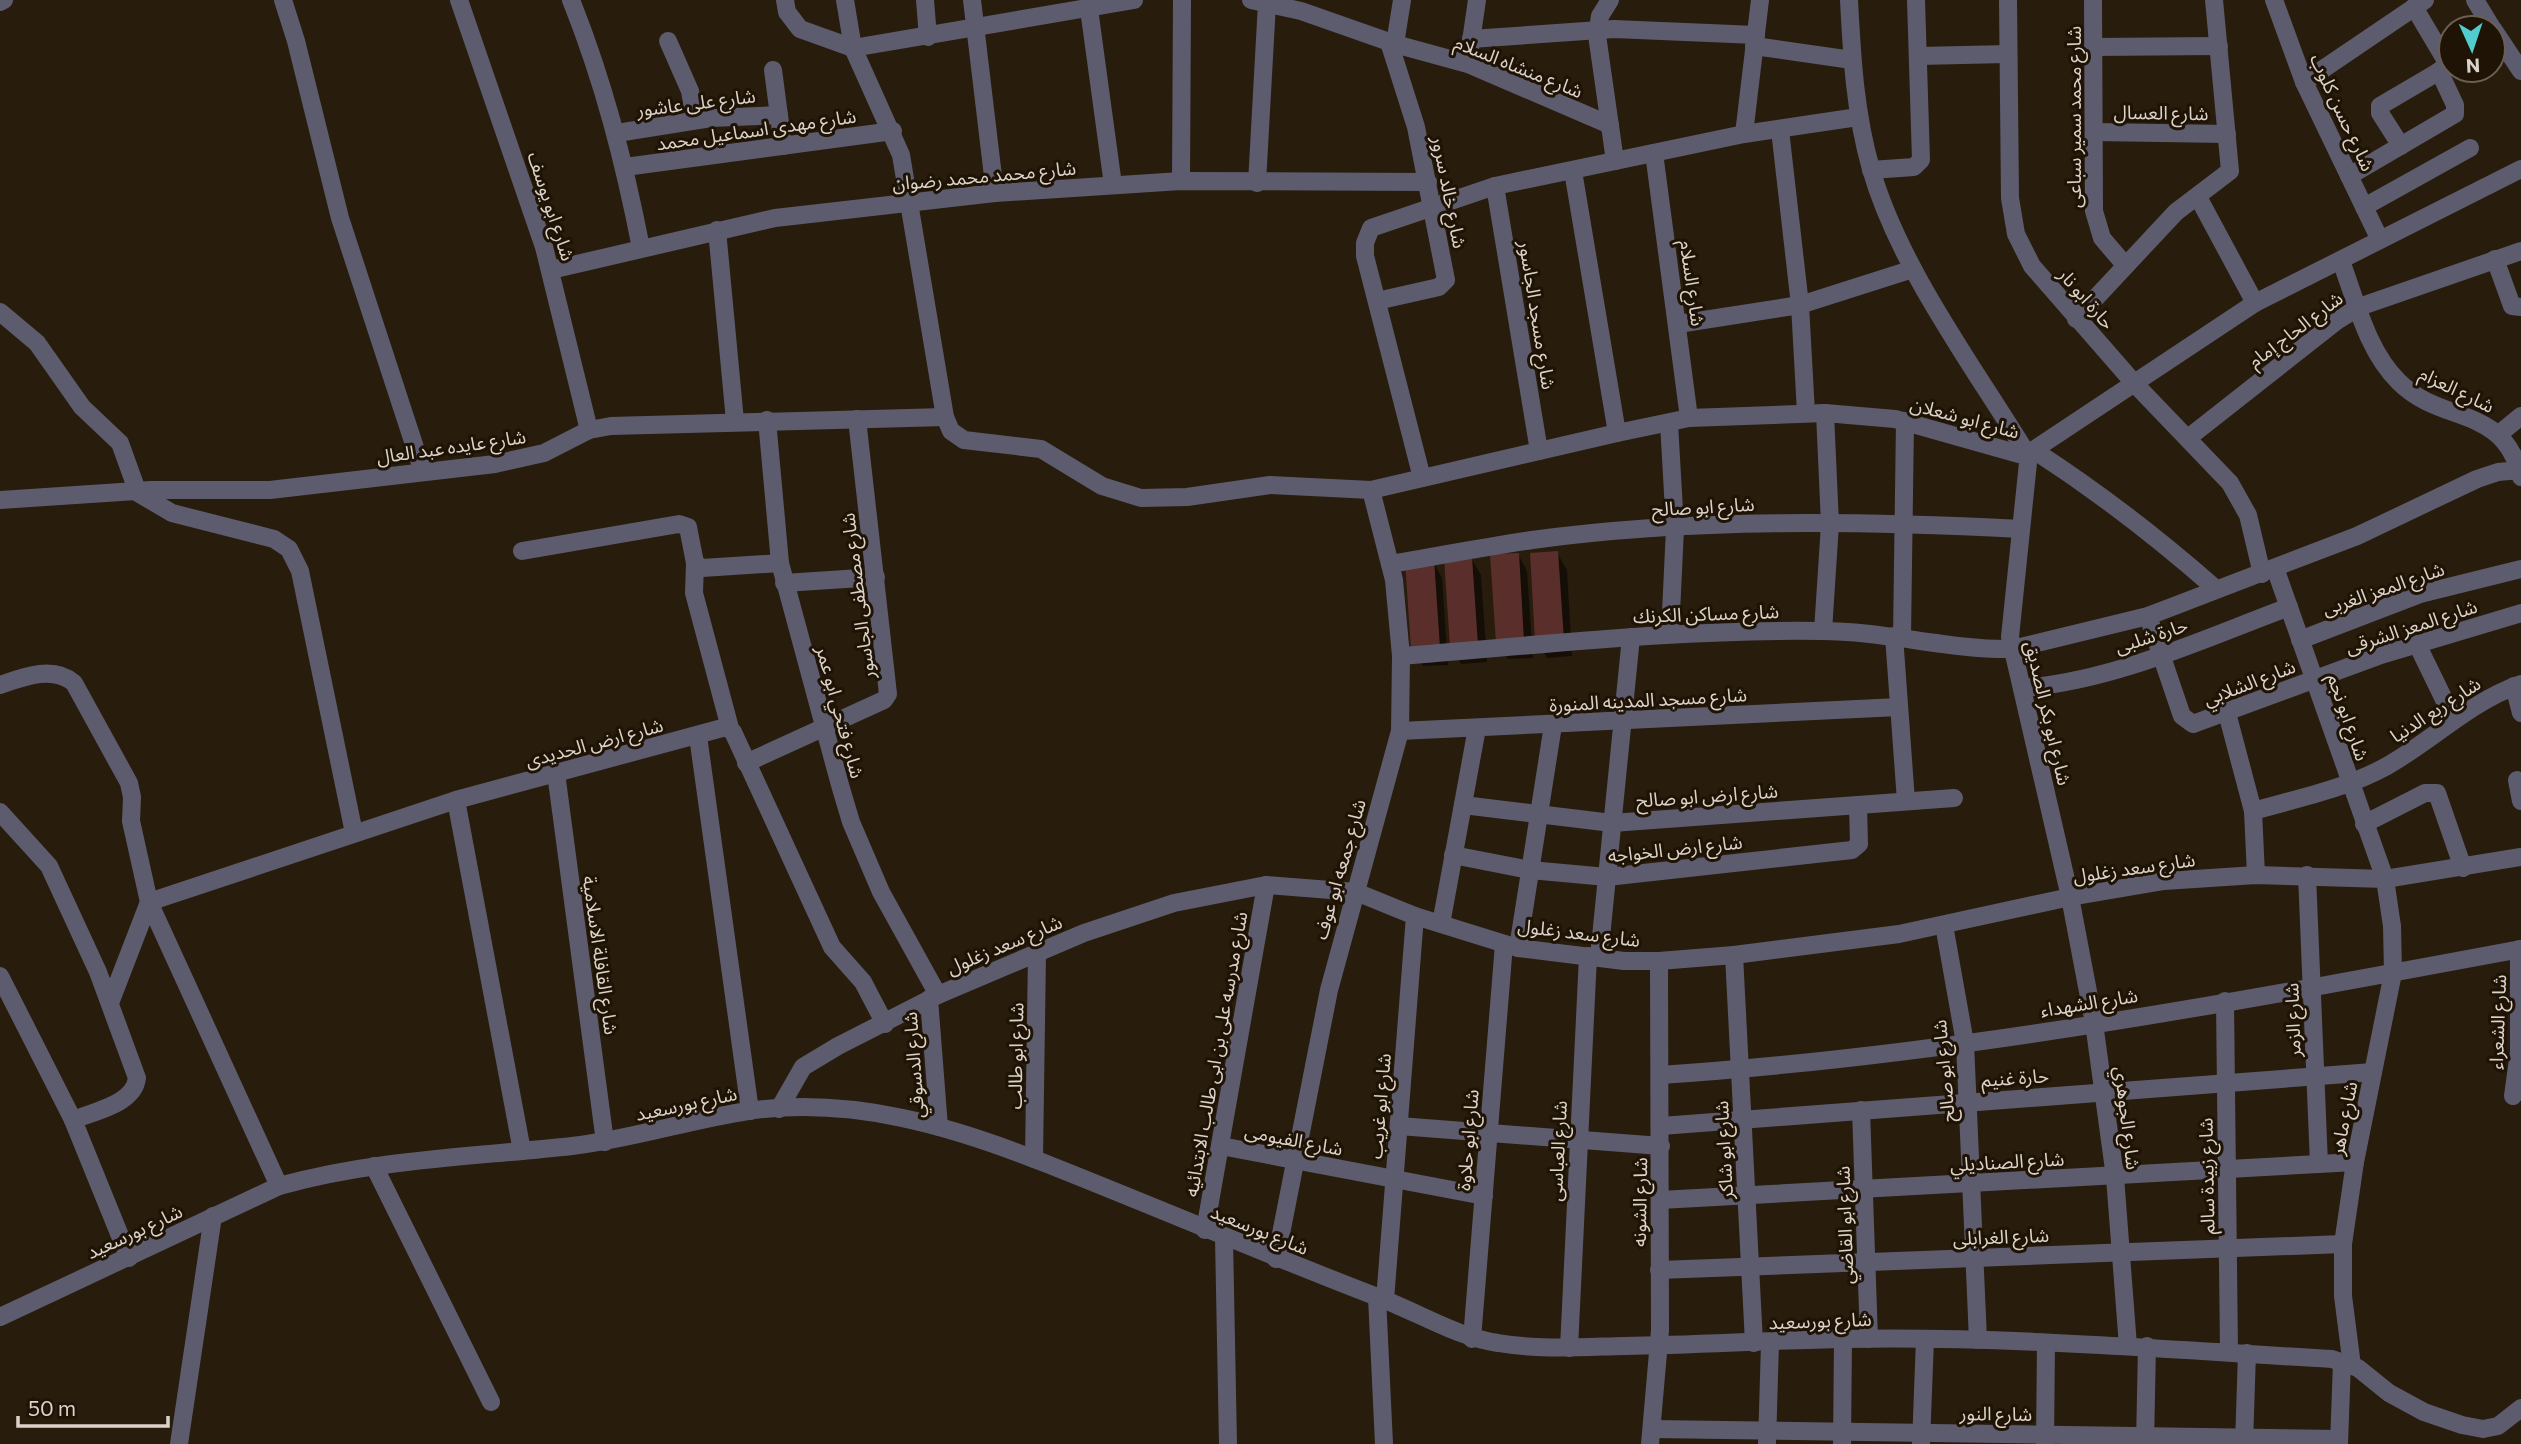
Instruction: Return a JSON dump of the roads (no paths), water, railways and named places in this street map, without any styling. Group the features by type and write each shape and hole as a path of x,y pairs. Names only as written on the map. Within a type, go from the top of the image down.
{"street":[{"path":"283,0 296,41 340,218 424,472"},
{"name":"شارع ابو يوسف","path":"459,0 551,270 589,430"},
{"path":"571,0 593,55 617,133 641,248"},
{"path":"785,0 788,12 800,29 853,48 975,29 1058,7 1089,9 1127,1"},
{"path":"845,0 853,48 893,131 901,155 946,417"},
{"path":"925,0 928,37"},
{"path":"972,0 995,193"},
{"path":"1181,181 1182,0"},
{"path":"1392,43 1402,0"},
{"path":"1468,64 1477,0"},
{"path":"1610,0 1600,16 1597,29 1615,161"},
{"path":"1744,134 1760,0"},
{"path":"1849,0 1858,117 1871,170 1913,269 2031,453 2113,503 2170,547 2216,589"},
{"path":"1871,170 1914,167 1922,160 1916,0"},
{"name":"حارة ابو نار","path":"2008,0 2010,198 2016,234 2032,266 2076,319 2218,469 2240,498 2269,571"},
{"name":"شارع محمد سمير سباعى","path":"2093,0 2096,225 2102,238 2125,265"},
{"path":"2076,319 2176,212 2228,174 2227,134 2214,0"},
{"name":"شارع حسن كلوب","path":"2274,0 2304,82 2380,240"},
{"path":"1257,183 1259,2"},
{"name":"شارع منشاه السلام","path":"1259,2 1301,6 1392,43 1468,64 1610,125"},
{"path":"2304,82 2419,4 2437,40"},
{"path":"1089,9 1113,185"},
{"path":"1471,39 1597,29 1755,40 1852,60"},
{"path":"668,41 690,91 695,120"},
{"name":"شارع خالد سرور","path":"1377,301 1445,283 1416,127 1392,43"},
{"path":"2093,47 2219,46"},
{"path":"2507,51 2521,71"},
{"path":"1918,56 2008,54"},
{"path":"773,70 783,146"},
{"path":"2401,146 2380,113 2380,106 2437,72"},
{"path":"2349,176 2455,114 2455,105 2445,84"},
{"name":"شارع على عاشور","path":"617,133 695,120 779,115"},
{"path":"1422,478 1365,256 1367,234 1378,224 1495,186 1744,134 1858,117"},
{"path":"1780,130 1800,305 1806,413"},
{"name":"شارع مهدى اسماعيل محمد","path":"625,167 893,131"},
{"name":"شارع العسال","path":"2094,132 2227,134"},
{"path":"2364,207 2470,148"},
{"name":"شارع السلام","path":"1654,153 1689,418"},
{"name":"شارع ابو شعلان","path":"946,417 951,431 964,440 1041,449 1102,486 1141,498 1187,496 1269,485 1371,490 1689,418 1825,413 1905,421 2031,453 2255,303 2521,169"},
{"path":"1573,171 1617,433"},
{"name":"شارع محمد محمد رضوان","path":"551,270 775,218 995,193 1181,181 1428,182"},
{"name":"شارع مسجد الجاسور","path":"1495,186 1539,451"},
{"path":"2198,197 2255,303"},
{"path":"717,230 736,421"},
{"name":"شارع الحاج إمام","path":"2188,438 2338,320 2359,307 2521,251"},
{"path":"2495,259 2512,306 2521,307"},
{"name":"شارع العزام","path":"2341,261 2377,355 2401,385 2433,404 2499,434 2507,443 2520,472"},
{"path":"1678,324 1800,305 1913,269"},
{"path":"0,312 37,343 82,407 120,443 138,493 173,513 274,539 289,549 300,571 354,834"},
{"path":"1823,631 1830,524 1825,413"},
{"path":"2499,434 2521,416"},
{"name":"شارع عايده عبد العال","path":"0,500 270,490 424,472 528,458 589,430 611,426 946,417"},
{"name":"شارع مصطفى الجاسور","path":"746,763 823,725 877,703 888,694 857,419"},
{"name":"شارع فتحي ابو عمر","path":"768,421 780,563 823,725 851,821 865,857 934,997"},
{"path":"1905,421 1898,636 1899,707 1906,801"},
{"path":"1669,423 1675,528 1670,634"},
{"name":"شارع ابو بكر الصديق","path":"2031,453 2010,625 2012,649 2070,897"},
{"name":"شارع مساكن الكرنك","path":"1401,656 1670,634 1823,631 1898,636 1990,649 2012,649 2148,616 2375,528 2477,479 2520,472"},
{"name":"شارع جمعه ابو عوف","path":"1276,1259 1329,990 1399,731 1401,656 1390,564 1371,490"},
{"name":"شارع ابو صالح","path":"1390,564 1534,540 1675,528 1903,523 2021,529"},
{"path":"522,551 684,524 690,533 695,562 694,593 730,728 832,947 863,982 885,1024"},
{"path":"695,562 707,568 780,563"},
{"name":"شارع المعز الغربى","path":"2300,640 2420,594 2521,569"},
{"name":"شارع ابو نجم","path":"2269,571 2289,607 2385,879"},
{"path":"784,583 876,577"},
{"name":"حارة شلبى","path":"2022,688 2062,683 2161,655 2289,607"},
{"name":"شارع المعز الشرقى","path":"2314,680 2417,644 2521,613"},
{"name":"شارع الشلابي","path":"2148,616 2185,720 2193,724 2314,680"},
{"name":"شارع العباسى","path":"1569,1348 1579,1140 1593,957 1607,877 1632,637"},
{"path":"2417,644 2454,720"},
{"path":"0,685 26,676 52,674 65,676 74,683 129,783 132,797 131,821 149,902 279,1186"},
{"path":"2517,685 2521,713"},
{"name":"شارع ربع الدنيا","path":"2253,811 2350,785 2389,764 2454,720 2517,685"},
{"name":"شارع مسجد المدينه المنورة","path":"1399,731 1899,707"},
{"path":"2227,713 2253,811 2256,876"},
{"path":"1511,946 1530,870 1553,725"},
{"name":"شارع ارض الحديدى","path":"149,902 456,800 730,728"},
{"path":"1441,924 1477,728"},
{"path":"698,736 750,1111"},
{"name":"شارع القافلة الاسلامية","path":"556,773 605,1142"},
{"path":"2516,780 2521,801"},
{"path":"2364,824 2429,791 2440,796 2463,868"},
{"name":"شارع ارض ابو صالح","path":"1463,805 1539,817 1612,824 1954,798"},
{"path":"456,800 522,1152"},
{"name":"شارع ارض الخواجه","path":"1454,855 1530,870 1607,877 1852,850 1860,839 1858,805"},
{"path":"0,812 49,866 134,1064 136,1089 128,1097 73,1120"},
{"name":"شارع سعد زغلول","path":"779,1109 803,1067 838,1045 885,1024 934,997 1084,933 1174,903 1266,886 1356,892 1415,915 1511,946 1593,957 1659,961 1734,955 1899,934 2070,897 2164,881 2307,875 2385,879 2521,857"},
{"name":"شارع الزمر","path":"2307,875 2319,1164"},
{"name":"شارع ماهر","path":"2339,1441 2347,1364 2343,1244 2355,1162 2393,973 2392,926 2385,879"},
{"name":"شارع مدرسه على بن ابى طالب الابتدائيه","path":"1205,1230 1266,886"},
{"name":"شارع الجوهري","path":"2070,897 2105,1091 2115,1177 2128,1346"},
{"path":"110,1003 149,902"},
{"name":"شارع ابو غريب","path":"1384,1444 1381,1298 1399,1126 1415,915"},
{"name":"شارع ابو صالح","path":"1944,925 1965,1043 1978,1340"},
{"name":"شارع ابو حلاوة","path":"1472,1339 1489,1133 1511,946"},
{"name":"شارع الشهداء","path":"1660,1075 1740,1070 1965,1043 2393,973 2520,949"},
{"name":"شارع الشعراء","path":"2513,1096 2519,1052 2520,949"},
{"name":"شارع ابو طالب","path":"1034,1159 1037,953"},
{"name":"شارع ابو شاكر","path":"1734,955 1750,1266 1762,1343 1768,1437"},
{"name":"شارع الشونه","path":"1651,1436 1659,1346 1659,961"},
{"path":"0,976 73,1120 128,1258"},
{"name":"شارع الدسوقي","path":"934,997 939,1127"},
{"name":"شارع زبيدة سالم","path":"2225,1001 2228,1248 2244,1441"},
{"name":"حارة غنيم","path":"1661,1126 2373,1072"},
{"name":"شارع بورسعيد","path":"0,1317 279,1186 322,1174 440,1156 522,1152 605,1142 750,1111 865,1109 939,1127 1034,1159 1276,1259 1381,1298 1472,1339 1522,1347 1569,1348 1843,1339 1978,1340 2147,1346 2332,1359 2347,1364 2389,1393 2424,1412 2483,1429 2498,1426 2521,1408"},
{"name":"شارع ابو القاضي","path":"1860,1110 1869,1339"},
{"path":"1399,1126 1661,1146"},
{"name":"شارع الفيومى","path":"1221,1146 1483,1196"},
{"name":"شارع الصناديلي","path":"1660,1200 2355,1162"},
{"path":"374,1166 491,1402"},
{"path":"179,1444 213,1216"},
{"path":"1224,1238 1228,1444"},
{"name":"شارع الغرابلى","path":"1660,1270 2343,1244"},
{"path":"1842,1438 1843,1339"},
{"path":"1922,1438 1925,1339"},
{"path":"2045,1439 2046,1343"},
{"path":"2145,1440 2147,1346"},
{"name":"شارع النور","path":"1651,1436 2339,1441"}]}
